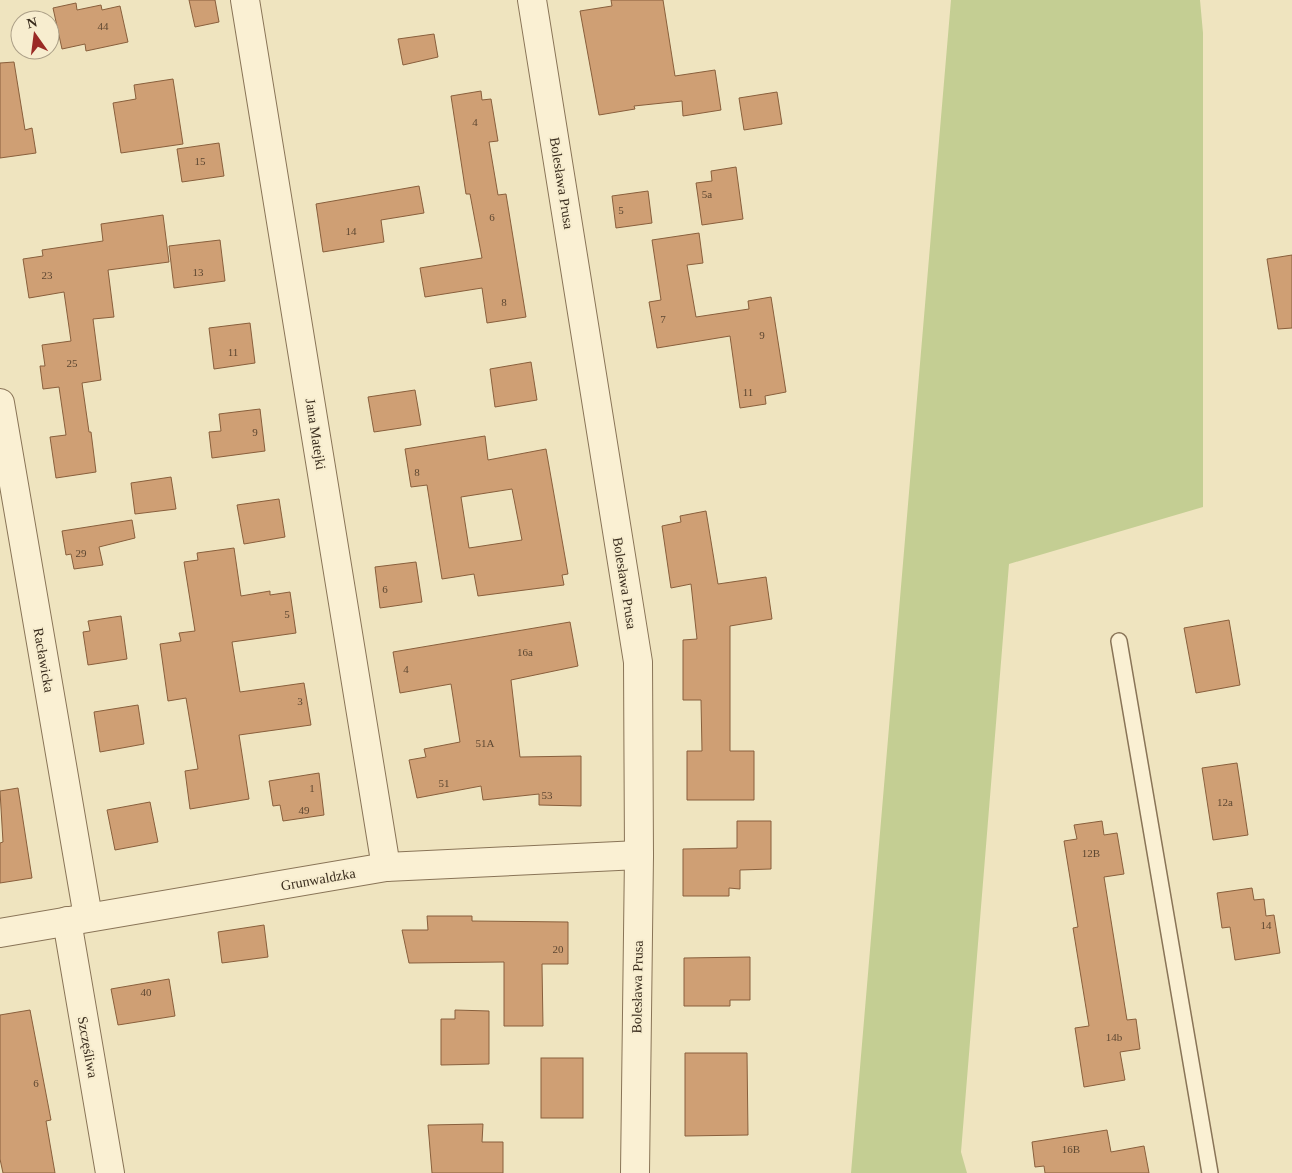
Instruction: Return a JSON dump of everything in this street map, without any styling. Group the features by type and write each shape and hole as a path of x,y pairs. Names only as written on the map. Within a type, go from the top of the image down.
{"street":[{"name":"Jana Matejki","path":"245,0 386,867"},
{"name":"Bolesława Prusa","path":"532,0 638,662 639,856 636,1173"},
{"name":"Racławicka","path":"0,403 77,919"},
{"name":"Grunwaldzka","path":"0,933 386,867 639,856"},
{"name":"Szczęśliwa","path":"77,919 110,1173"}],"lane":[{"path":"1119,641 1210,1173"}],"green space":[{"path":"951,0 1200,0 1203,33 1203,507 1009,564 961,1152 967,1173 851,1173"}],"building":[{"path":"189,0 215,0 219,22 195,27"},
{"path":"611,0 663,0 675,76 715,70 721,110 683,116 682,101 634,106 635,109 599,115 580,11 612,6"},
{"path":"76,3 77,10 101,5 102,10 120,6 128,42 86,51 85,44 62,49 60,40 60,10 53,10 53,8"},
{"path":"434,34 438,57 403,65 398,39"},
{"path":"14,62 25,130 32,128 36,153 0,158 0,63"},
{"path":"173,79 183,144 121,153 113,103 136,99 134,85"},
{"path":"481,91 482,100 491,99 498,141 489,142 498,195 506,194 526,317 487,323 482,288 425,297 420,268 482,258 470,194 466,194 451,96"},
{"path":"777,92 782,124 744,130 739,98"},
{"path":"219,143 224,176 182,182 177,149"},
{"path":"736,167 743,219 702,225 696,183 712,181 711,171"},
{"path":"419,186 424,213 381,220 384,242 323,252 316,204"},
{"path":"648,191 652,223 616,228 612,196"},
{"path":"163,215 169,262 108,270 114,317 93,319 101,380 82,383 96,472 56,478 50,437 66,435 59,387 43,389 40,366 45,366 42,345 71,341 64,292 29,298 23,259 43,256 42,250 103,241 101,224"},
{"path":"699,233 703,263 687,265 696,317 749,309 748,301 771,297 786,392 765,396 766,404 740,408 730,336 657,348 649,302 661,300 652,240"},
{"path":"220,240 225,281 174,288 169,246"},
{"path":"1292,255 1292,328 1278,329 1267,259"},
{"path":"250,323 255,363 214,369 209,328"},
{"path":"531,362 537,400 495,407 490,369"},
{"path":"415,390 421,425 374,432 368,397"},
{"path":"260,409 265,451 212,458 209,432 221,431 219,414"},
{"path":"485,436 488,460 546,449 568,574 562,575 564,585 478,596 474,574 442,579 427,485 411,487 405,449","holes":["512,489 522,540 469,548 461,497"]},
{"path":"171,477 176,509 135,514 131,483"},
{"path":"279,499 285,537 244,544 237,505"},
{"path":"706,511 718,584 766,577 772,619 730,626 730,751 754,751 754,800 687,800 687,751 702,751 701,700 683,700 683,640 697,639 691,584 671,588 662,526 681,522 680,516"},
{"path":"132,520 135,538 99,547 103,565 74,569 71,554 66,555 62,531"},
{"path":"234,548 241,596 270,591 270,595 290,592 296,633 232,642 240,692 304,683 311,725 239,735 249,799 190,809 185,771 198,769 186,698 168,701 160,644 181,641 179,633 195,631 184,562 198,560 197,553"},
{"path":"416,562 422,602 380,608 375,567"},
{"path":"121,616 127,659 88,665 83,632 90,631 88,621"},
{"path":"1229,620 1240,685 1196,693 1184,628"},
{"path":"570,622 578,666 511,680 520,757 581,756 581,806 539,805 539,794 483,800 481,786 417,798 409,760 426,757 424,749 460,742 451,684 400,693 393,652"},
{"path":"138,705 144,744 100,752 94,712"},
{"path":"1237,763 1248,835 1213,840 1202,768"},
{"path":"319,773 324,815 283,821 280,805 273,806 269,781"},
{"path":"18,788 32,878 0,883 0,843 3,842 0,791"},
{"path":"150,802 158,842 115,850 107,810"},
{"path":"737,821 771,821 771,869 740,870 740,889 729,888 729,896 683,896 683,849 737,848"},
{"path":"1102,821 1104,835 1117,833 1124,874 1104,877 1127,1020 1136,1019 1140,1049 1120,1052 1125,1080 1084,1087 1075,1028 1089,1026 1073,928 1078,927 1064,841 1077,839 1074,825"},
{"path":"1252,888 1254,900 1264,899 1266,916 1274,915 1280,953 1235,960 1230,927 1222,928 1217,893"},
{"path":"427,916 472,916 472,921 568,922 568,964 542,964 543,1026 504,1026 504,962 409,963 402,930 428,930"},
{"path":"264,925 268,957 222,963 218,932"},
{"path":"750,957 750,1000 730,1000 730,1006 684,1006 684,958"},
{"path":"169,979 175,1016 118,1025 111,989"},
{"path":"30,1010 51,1120 46,1121 55,1173 3,1173 0,1159 0,1015"},
{"path":"455,1010 489,1011 489,1064 441,1065 441,1019 455,1019"},
{"path":"685,1053 747,1053 748,1135 685,1136"},
{"path":"541,1058 583,1058 583,1118 541,1118"},
{"path":"483,1124 482,1142 503,1142 503,1173 432,1173 428,1125"},
{"path":"1107,1130 1111,1152 1144,1146 1149,1173 1045,1173 1044,1166 1035,1167 1032,1142"}]}
